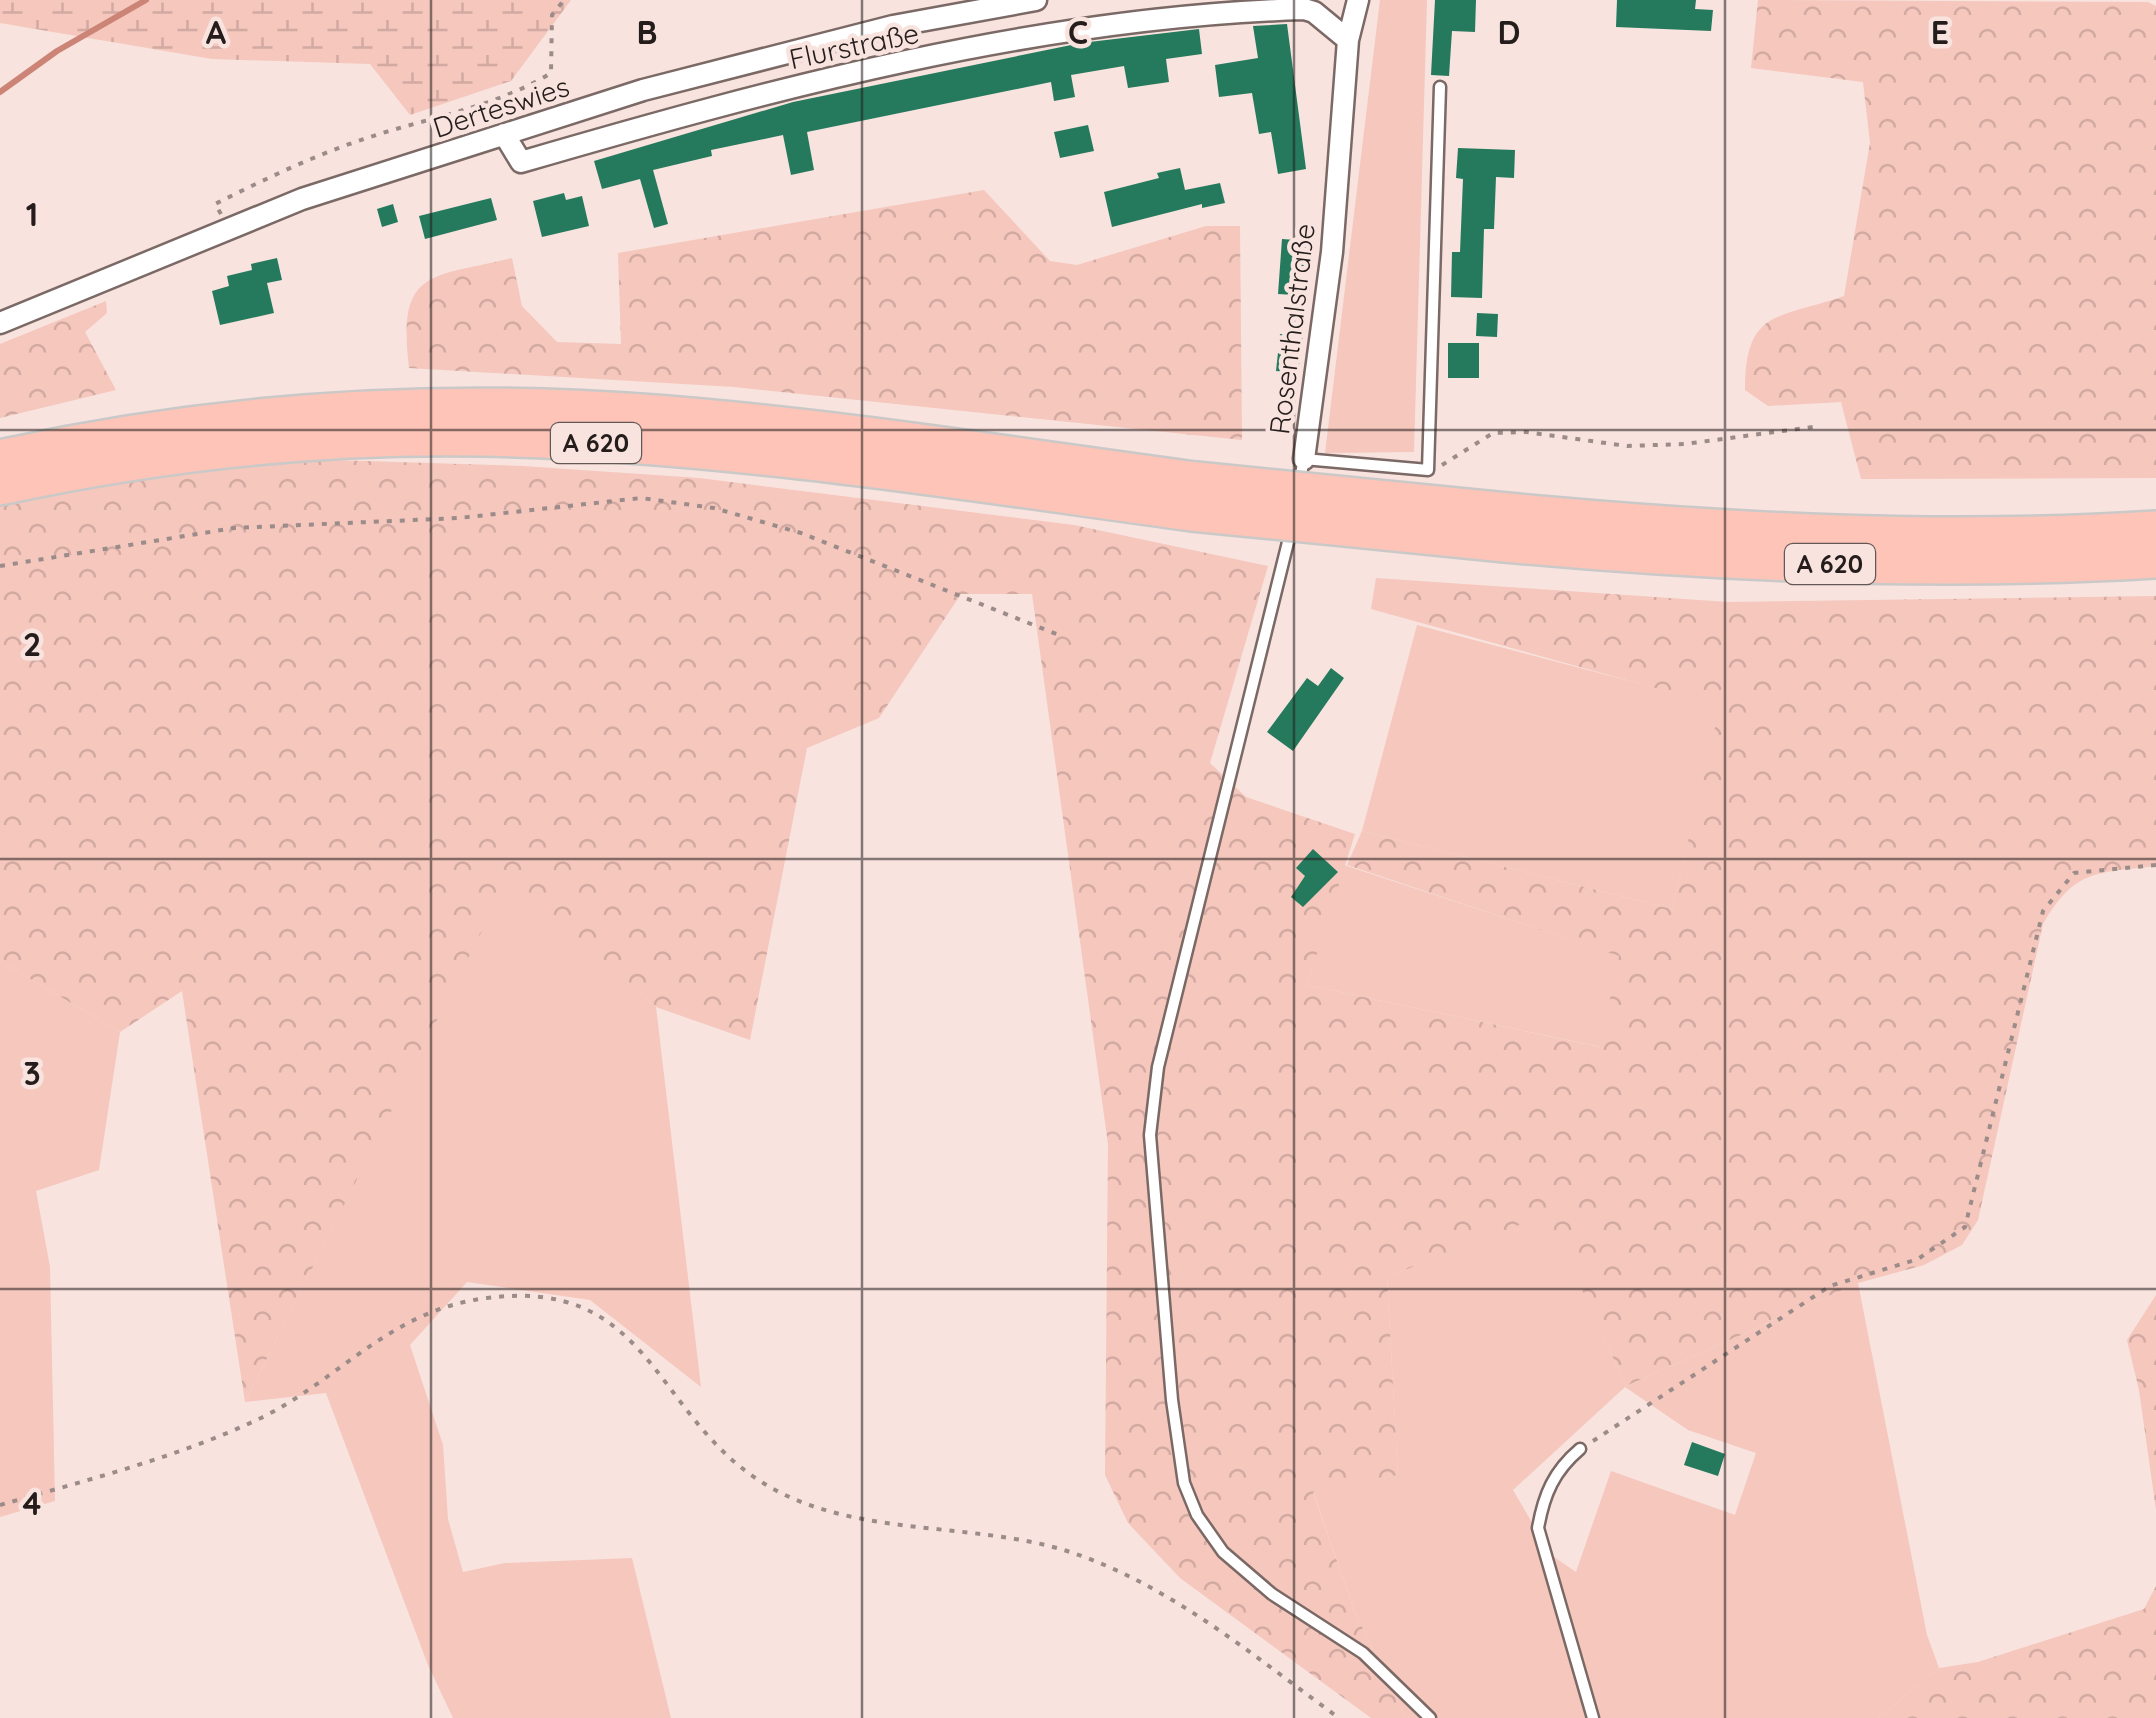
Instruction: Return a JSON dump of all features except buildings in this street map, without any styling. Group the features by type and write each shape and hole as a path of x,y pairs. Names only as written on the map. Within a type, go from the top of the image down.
{"highway":[{"name":"A 620","path":"0,458 236,418 470,406 654,412 1194,496"},
{"name":"A 620","path":"0,488 90,469 246,448 482,438 750,456 1194,496 1506,528 1775,562 1957,566 2156,560"},
{"name":"A 620","path":"1506,528 2026,535 2156,529"}],"street":[{"name":"Derteswies","path":"0,323 302,199 504,134 802,47 1036,0"},
{"name":"Rosenthalstraße","path":"1304,458 1332,252 1348,40 1358,0"},
{"name":"Flurstraße","path":"504,134 521,162 826,78 1142,21 1304,9 1314,12 1348,40"}],"lane":[{"path":"1428,470 1440,87"},
{"name":"Rosenthalstraße","path":"1304,458 1428,470"},
{"path":"1304,458 1286,563 1158,1068 1150,1136 1172,1400 1184,1483 1197,1515 1224,1552 1272,1594 1362,1654 1430,1718"},
{"path":"1580,1449 1554,1475 1538,1528 1593,1718"}],"path":[{"path":"230,229 215,204 251,186 370,137 499,98 551,73 552,15 564,0"},
{"path":"1428,470 1450,462 1493,432 1526,432 1627,446 1686,444 1820,426"},
{"path":"0,566 234,528 459,518 641,498 714,508 801,533 1059,635"},
{"path":"1580,1449 1830,1286 1918,1259 1966,1227 2042,911 2074,873 2156,864"},
{"path":"0,1505 185,1447 262,1417 400,1324 484,1298 558,1299 620,1329 647,1356 700,1425 758,1480 796,1499 841,1512 1014,1538 1092,1560 1198,1617 1340,1718"}],"green space":[{"path":"0,0 571,0 511,81 410,115 370,64 212,59 0,23"},
{"path":"1380,0 1427,0 1414,452 1325,453"},
{"path":"1758,0 2148,2 2156,6 2156,478 1861,479 1841,402 1768,406 1745,390 1751,344 1759,330 1784,314 1844,296 1870,143 1863,82 1751,68"},
{"path":"984,190 1050,261 1077,265 1206,226 1240,226 1242,440 734,387 409,368 408,311 425,283 440,275 512,258 522,306 557,342 621,344 618,253"},
{"path":"106,301 107,313 85,332 116,390 0,418 0,344"},
{"path":"332,460 523,466 699,478 1074,525 1268,566 1210,763 1246,797 1355,834 1307,985 1600,1047 1619,956 1347,865 1362,831 1672,909 1720,706 1371,609 1376,578 1728,602 2156,596 2156,866 2102,873 2077,883 2043,924 1978,1220 1962,1245 1924,1265 1858,1283 1626,1386 1547,1214 1387,1277 1398,1475 1313,1492 1354,1610 1406,1718 1371,1718 1180,1578 1128,1523 1105,1475 1108,1144 1032,594 961,594 879,718 807,748 750,1040 656,1007 507,881 245,1402 182,991 120,1032 0,961 0,506 150,473"},
{"path":"1417,625 1721,705 1672,909 1362,831"},
{"path":"1344,865 1620,956 1601,1047 1307,985"},
{"path":"507,880 656,1007 701,1387 590,1300 467,1282 410,1345 443,1445 448,1519 463,1572 505,1563 632,1558 671,1718 453,1718 428,1665 326,1393 245,1402"},
{"path":"0,961 120,1032 99,1170 36,1191 50,1267 55,1501 0,1517"},
{"path":"1547,1213 1626,1386 1858,1283 1927,1635 1939,1668 1878,1718 1406,1718 1354,1610 1313,1491 1398,1475 1387,1277","holes":["1625,1387 1688,1430 1756,1453 1735,1515 1611,1471 1576,1572 1551,1555 1513,1490"]},
{"path":"2156,1295 2156,1510 2139,1390 2127,1340"},
{"path":"2156,1586 2156,1718 1878,1718 1939,1668 1978,1662 2144,1609"}],"waterway":[{"path":"0,92 57,51 146,0"}]}
